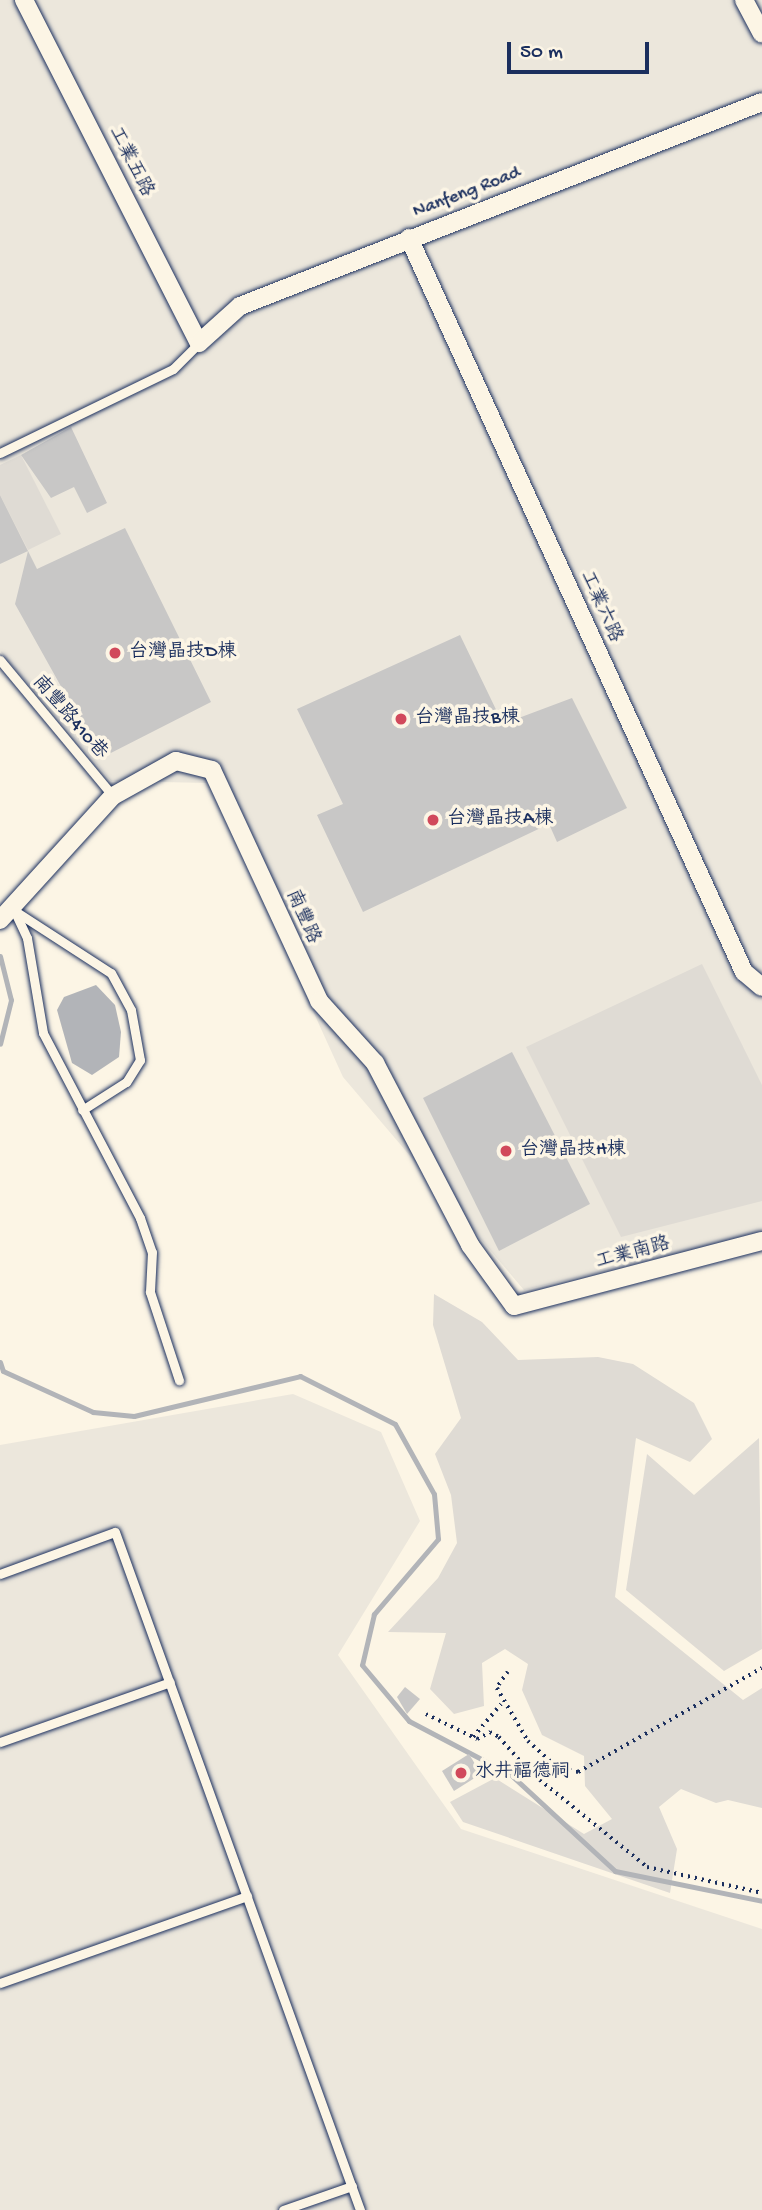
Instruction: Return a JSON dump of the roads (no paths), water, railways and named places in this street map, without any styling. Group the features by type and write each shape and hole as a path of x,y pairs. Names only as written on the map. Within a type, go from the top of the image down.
{"street":[{"name":"工業五路","path":"24,0 199,343"},
{"path":"744,0 762,34"},
{"name":"Nanfeng Road","path":"199,343 240,306 762,102"},
{"name":"工業六路","path":"409,238 744,972 762,987"},
{"name":"南豐路","path":"7,915 113,796 176,761 212,770 319,1001 375,1063 470,1245 514,1306"},
{"name":"工業南路","path":"514,1306 762,1241"}],"lane":[{"path":"0,453 173,369 199,343"},
{"name":"南豐路410巷","path":"0,660 113,796"},
{"path":"7,915 27,938 43,1033 140,1218 152,1252 150,1292 179,1380"},
{"path":"7,915 111,973 131,1010 140,1060 126,1082 82,1110"},
{"path":"0,1574 116,1532 360,2210"},
{"path":"0,1742 170,1682"},
{"path":"0,1983 247,1896"},
{"path":"283,2210 352,2186"}],"waterway":[{"path":"0,956 11,1000 0,1044"},
{"path":"0,1362 3,1371 93,1412 134,1416 300,1376 395,1424 434,1494 438,1539 374,1614 362,1665 409,1721 510,1774 615,1871 762,1901"}],"place":[{"name":"台灣晶技D棟","path":"115,653"},
{"name":"台灣晶技B棟","path":"401,719"},
{"name":"台灣晶技A棟","path":"433,820"},
{"name":"台灣晶技H棟","path":"506,1151"},
{"name":"水井福德祠","path":"461,1773"}]}
